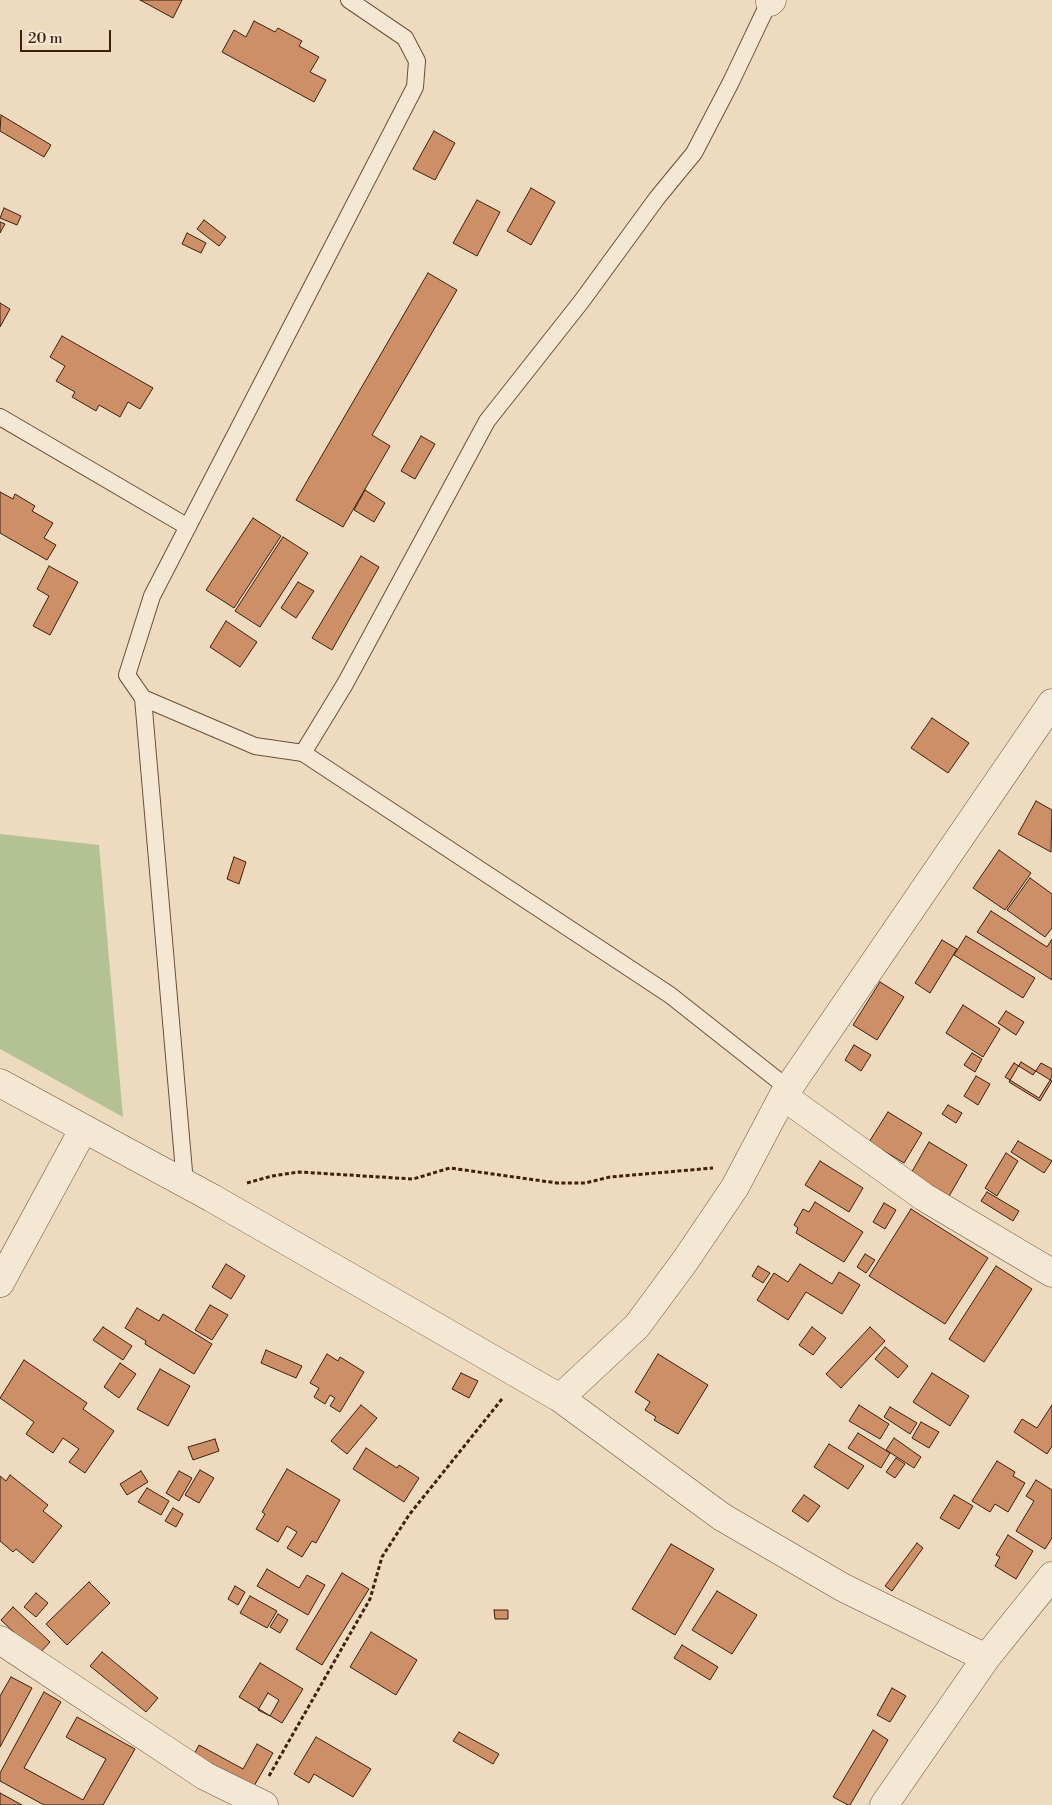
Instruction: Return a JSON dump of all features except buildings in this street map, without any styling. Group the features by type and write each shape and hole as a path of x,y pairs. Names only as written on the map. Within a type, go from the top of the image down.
{"street":[{"path":"560,1398 638,1326 735,1187 786,1092 1052,703"},
{"path":"0,1083 83,1130 212,1198 560,1398 722,1517 842,1588 986,1658"},
{"path":"786,1092 924,1197 1052,1272"},
{"path":"0,1283 83,1130"},
{"path":"884,1805 986,1658 1052,1576"},
{"path":"0,1640 205,1776 259,1803"}],"lane":[{"path":"185,1183 143,698 127,675 152,596 415,87 417,61 405,38 349,0"},
{"path":"303,753 345,684 487,421 581,302 657,198 694,153 771,1"},
{"path":"0,417 188,527"},
{"path":"143,698 255,746 303,753 670,995 786,1092"}],"path":[{"path":"212,1198 233,1187 272,1176 299,1172 413,1179 450,1168 557,1183 747,1166"},
{"path":"259,1803 296,1725 370,1599 382,1557 409,1515 521,1375"}],"green space":[{"path":"0,834 99,845 123,1117 0,1049"}]}
